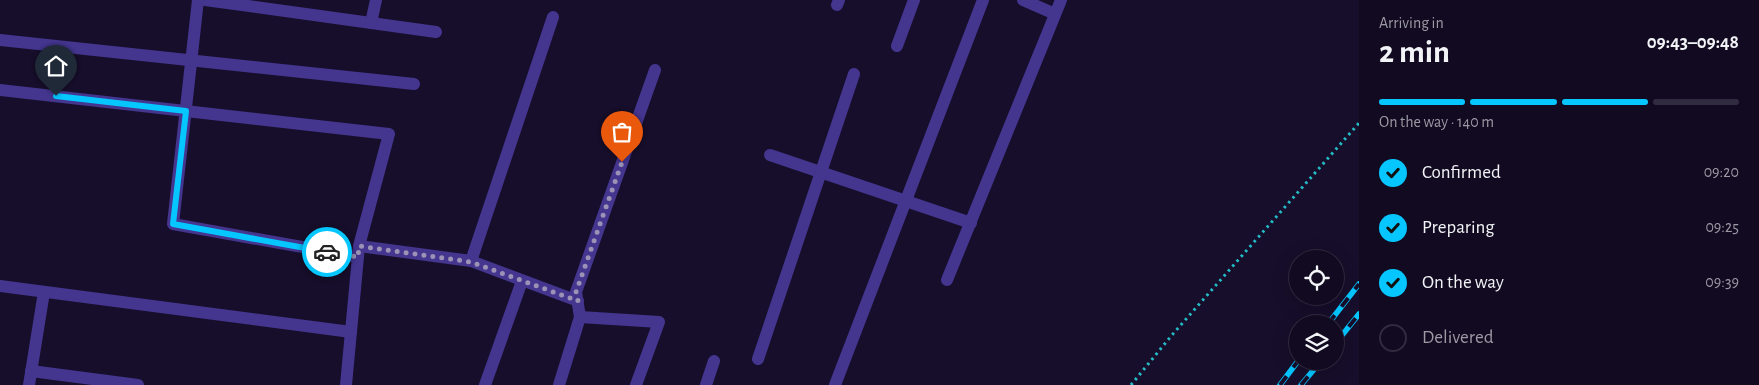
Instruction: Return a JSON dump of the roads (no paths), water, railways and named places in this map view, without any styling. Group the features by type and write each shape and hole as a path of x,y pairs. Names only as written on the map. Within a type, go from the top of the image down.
{"street":[{"path":"198,0 173,224 358,251 471,262 578,301"},
{"path":"205,0 292,6 371,23 436,32"},
{"path":"371,23 376,0"},
{"path":"897,46 914,0"},
{"path":"835,385 984,0"},
{"path":"1023,0 1055,14"},
{"path":"947,280 1061,0"},
{"path":"471,262 553,17"},
{"path":"0,40 414,84"},
{"path":"559,385 580,317 576,292 655,70"},
{"path":"758,359 854,74"},
{"path":"0,90 389,134 358,251 346,385"},
{"path":"770,155 970,222"},
{"path":"484,385 522,281"},
{"path":"0,286 351,332"},
{"path":"29,385 44,292"},
{"path":"580,317 660,322 636,385"},
{"path":"706,385 714,361"},
{"path":"31,371 138,385"}],"railway":[{"path":"1335,315 1359,284"},
{"path":"1344,333 1359,314"},
{"path":"1280,385 1291,370"},
{"path":"1301,385 1314,370"}]}
